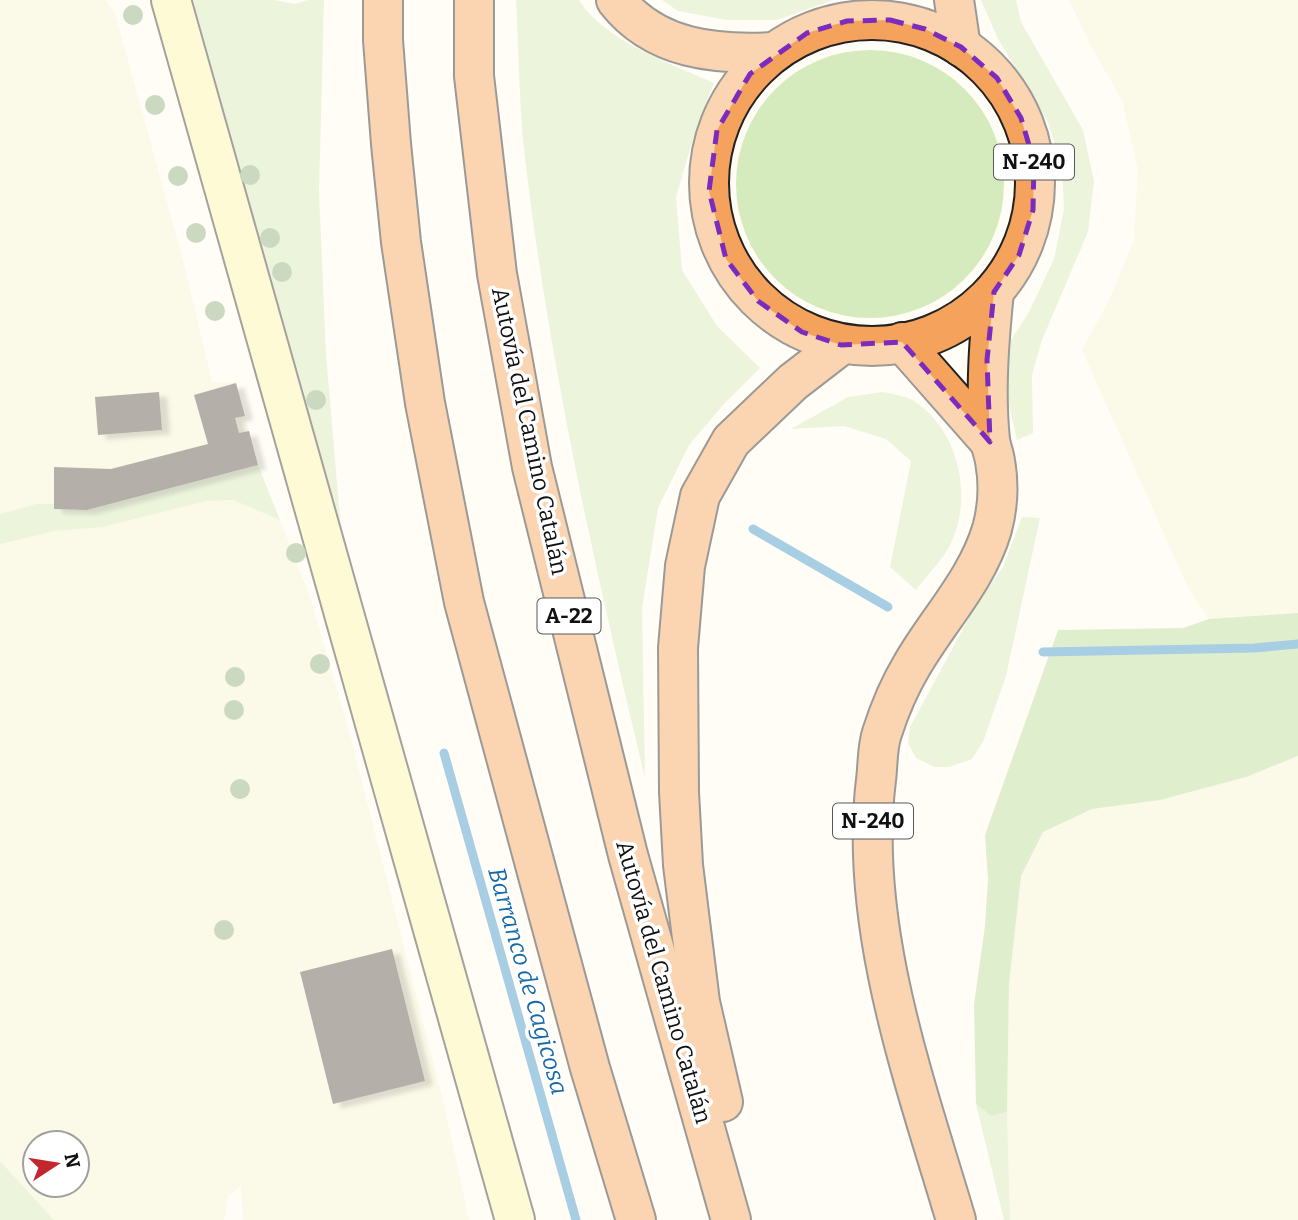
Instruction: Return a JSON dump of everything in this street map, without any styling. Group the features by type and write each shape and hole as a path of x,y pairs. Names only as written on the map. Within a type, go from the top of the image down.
{"highway":[{"path":"382,0 391,144 403,256 425,403 464,602 590,1068 636,1220"},
{"name":"Autovía del Camino Catalán","path":"474,0 474,76 497,274 533,467 628,855 731,1220"},
{"path":"616,0 665,39 702,50 734,54 774,52"},
{"path":"954,0 961,47"},
{"name":"N-240","path":"899,10 925,29 961,47 997,78 1021,118 1034,162 1033,210 1019,255 994,292 952,326 935,335 881,348 841,345 802,332 758,301 726,258 714,226 709,191 710,158 717,131 731,101 750,74 774,52 807,33 899,10"},
{"name":"N-240","path":"956,1220 905,1045 884,950 876,891 872,808 881,735 911,666 951,607 979,559 992,530 998,501 995,461 990,442 987,360 994,292"},
{"path":"902,342 990,442"},
{"path":"751,1220 700,1002 683,865 679,792 678,648 685,566 700,496 731,441 793,382 841,345"}],"street":[{"path":"171,0 515,1220"}],"highlighted area":[{"path":"890,20 925,29 961,47 997,78 1021,118 1034,162 1033,210 1019,255 994,292 987,360 990,442 902,342 841,345 802,332 758,301 726,259 709,191 717,130 750,74 807,33 847,21"}],"shaded area":[{"path":"0,0 105,0 115,13 185,268 212,382 236,383 258,465 87,510 54,509 53,504 36,504 0,514"},
{"path":"1069,0 1298,0 1298,613 1209,619 1189,590 1082,350 1110,298 1134,240 1138,170 1122,100 1092,48"},
{"path":"233,500 280,520 309,594 350,735 443,1100 469,1220 243,1220 241,1186 228,1196 224,1220 54,1220 35,1199 91,1199 91,1129 21,1129 21,1184 0,1161 0,544 55,531 103,527 206,501"},
{"path":"1298,756 1298,1220 1010,1220 1007,1112 1009,984 1021,876 1043,832 1092,809 1160,800 1246,777"}],"green space":[{"path":"193,0 274,0 295,4 308,0 324,0 319,192 326,354 341,530"},
{"path":"516,0 579,0 590,15 622,39 640,50 714,83 696,129 676,197 682,270 717,326 760,368 723,405 689,445 658,508 642,608 645,778 592,548 547,315 523,139"},
{"path":"662,0 833,0 777,20 727,20 678,11"},
{"path":"981,0 1016,0 1021,22 1083,130 1094,181 1088,232 1042,340 1032,375 1033,433 1017,440 1004,383 1009,343 1029,312 1054,259 1064,209 1062,166 1048,122 998,39"},
{"path":"870,50 921,60 965,89 994,133 1004,184 994,235 965,279 921,308 870,318 819,308 775,279 746,235 736,184 746,133 775,89 819,60"},
{"path":"883,392 911,399 930,414 952,448 958,467 961,508 957,528 946,553 916,590 890,567 911,461 886,439 844,426 791,429 848,397"},
{"path":"258,465 280,520 233,500 206,501 103,527 55,531 0,544 0,514 36,504 54,504 54,509 87,510"},
{"path":"1022,517 1040,518 1006,676 983,742 972,759 949,767 934,767 916,758 908,743 910,727 977,603 1003,567"},
{"path":"1298,613 1298,756 1246,777 1160,800 1092,809 1043,832 1021,876 1009,984 1007,1112 991,1116 976,1104 974,1004 985,926 988,879 985,835 1058,630 1183,628 1209,619"},
{"path":"976,1104 991,1116 1007,1112 1010,1220 1004,1220"},
{"path":"0,1161 21,1184 21,1199 35,1199 54,1220 0,1220"}],"building":[{"path":"236,383 245,416 235,418 239,433 249,431 258,465 87,510 54,509 54,467 111,469 208,444 194,395"},
{"path":"159,392 162,430 98,435 95,397"},
{"path":"392,949 425,1081 333,1104 300,972"}],"waterway":[{"name":"Barranco de Cagicosa","path":"753,529 888,607"},
{"name":"Barranco de Cagicosa","path":"1043,652 1254,648 1298,644"},
{"name":"Barranco de Cagicosa","path":"444,753 576,1220"}]}
